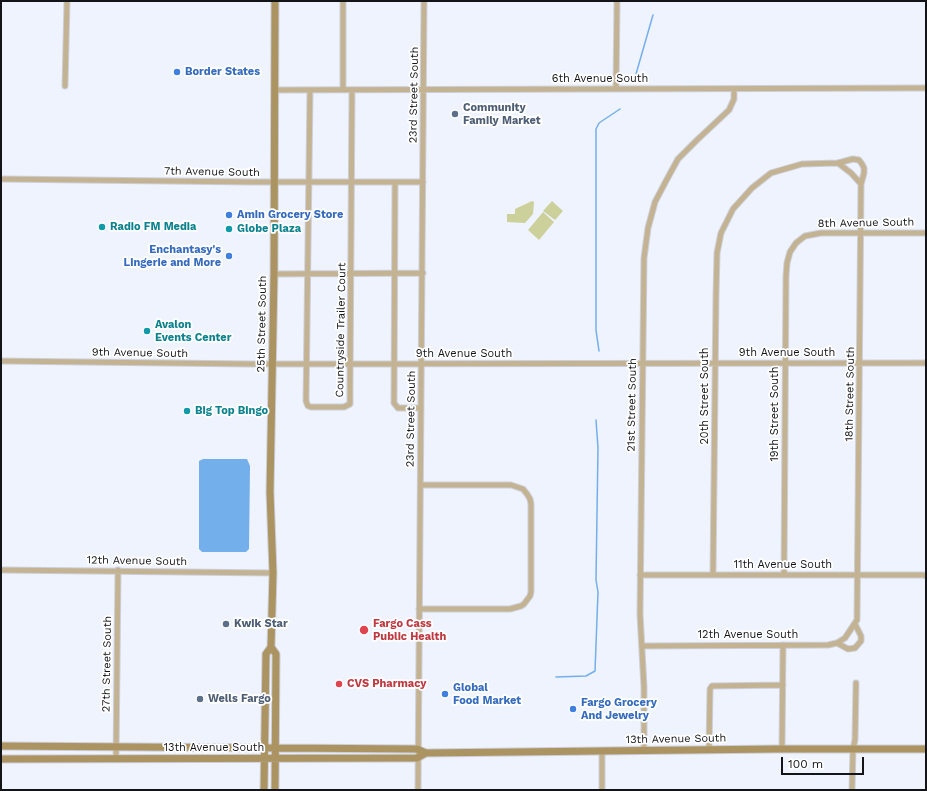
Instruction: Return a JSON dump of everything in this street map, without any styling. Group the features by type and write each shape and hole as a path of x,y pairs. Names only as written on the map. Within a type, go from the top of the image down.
{"main road":[{"name":"25th Street South","path":"275,1 274,274 270,492 273,573 272,647 276,654 275,790"},
{"name":"25th Street South","path":"264,790 266,654 272,647"},
{"name":"13th Avenue South","path":"1,746 417,749 426,753 926,749"},
{"name":"13th Avenue South","path":"1,759 417,758 426,753"}],"street":[{"path":"65,86 67,1"},
{"path":"342,90 343,1"},
{"name":"23rd Street South","path":"418,790 417,749 422,364 424,1"},
{"path":"616,89 617,1"},
{"name":"6th Avenue South","path":"275,90 926,88"},
{"name":"21st Street South","path":"644,751 644,687 640,614 640,575 644,258 648,228 655,202 678,159 729,110 734,99 734,89"},
{"name":"Countryside Trailer Court","path":"310,90 306,402 308,406 344,408 350,404 352,90"},
{"name":"18th Street South","path":"837,643 850,632 857,620 861,184 864,173 864,168 859,160 853,159 838,163"},
{"path":"838,163 851,173 861,184"},
{"name":"20th Street South","path":"713,575 717,253 721,233 734,209 752,188 772,173 802,164 838,163"},
{"name":"7th Avenue South","path":"1,179 352,183 423,182"},
{"path":"395,183 394,403 398,408 421,408"},
{"name":"8th Avenue South","path":"790,252 796,243 805,236 821,233 926,232"},
{"name":"19th Street South","path":"784,575 786,276 790,252"},
{"path":"274,274 422,273"},
{"name":"9th Avenue South","path":"1,361 272,364 926,363"},
{"path":"419,609 510,609 520,606 527,601 531,592 531,504 530,499 523,489 511,485 420,485"},
{"name":"12th Avenue South","path":"1,570 118,570 273,573"},
{"name":"27th Street South","path":"116,758 118,570"},
{"name":"11th Avenue South","path":"640,575 923,574 926,576"},
{"path":"837,643 848,649 855,648 861,641 861,636 855,624"},
{"name":"12th Avenue South","path":"642,646 828,645 837,643"},
{"path":"782,749 783,645"},
{"path":"852,790 856,683"},
{"path":"709,750 710,689 712,686 783,685"},
{"path":"602,752 602,790"}],"green space":[{"path":"532,201 534,202 533,214 525,223 507,222 507,214 515,214 515,209"},
{"path":"552,201 563,211 555,220 543,211"},
{"path":"543,212 554,222 539,240 528,230"}],"water":[{"path":"203,459 247,459 250,466 249,549 246,552 202,552 199,549 199,461"}],"waterway":[{"path":"636,74 653,15"},
{"path":"599,351 596,330 596,129 599,123 620,109"},
{"path":"556,677 586,676 595,671 598,592 596,580 598,448 596,420"}],"place":[{"name":"Border States","path":"177,72"},
{"name":"Community Family Market","path":"455,114"},
{"name":"Amin Grocery Store","path":"229,215"},
{"name":"Radio FM Media","path":"102,227"},
{"name":"Globe Plaza","path":"229,229"},
{"name":"Enchantasy's Lingerie and More","path":"229,256"},
{"name":"Avalon Events Center","path":"147,331"},
{"name":"Big Top Bingo","path":"187,411"},
{"name":"Kwik Star","path":"226,624"},
{"name":"Fargo Cass Public Health","path":"364,630"},
{"name":"CVS Pharmacy","path":"339,684"},
{"name":"Global Food Market","path":"445,694"},
{"name":"Wells Fargo","path":"200,699"},
{"name":"Fargo Grocery And Jewelry","path":"573,709"}]}
